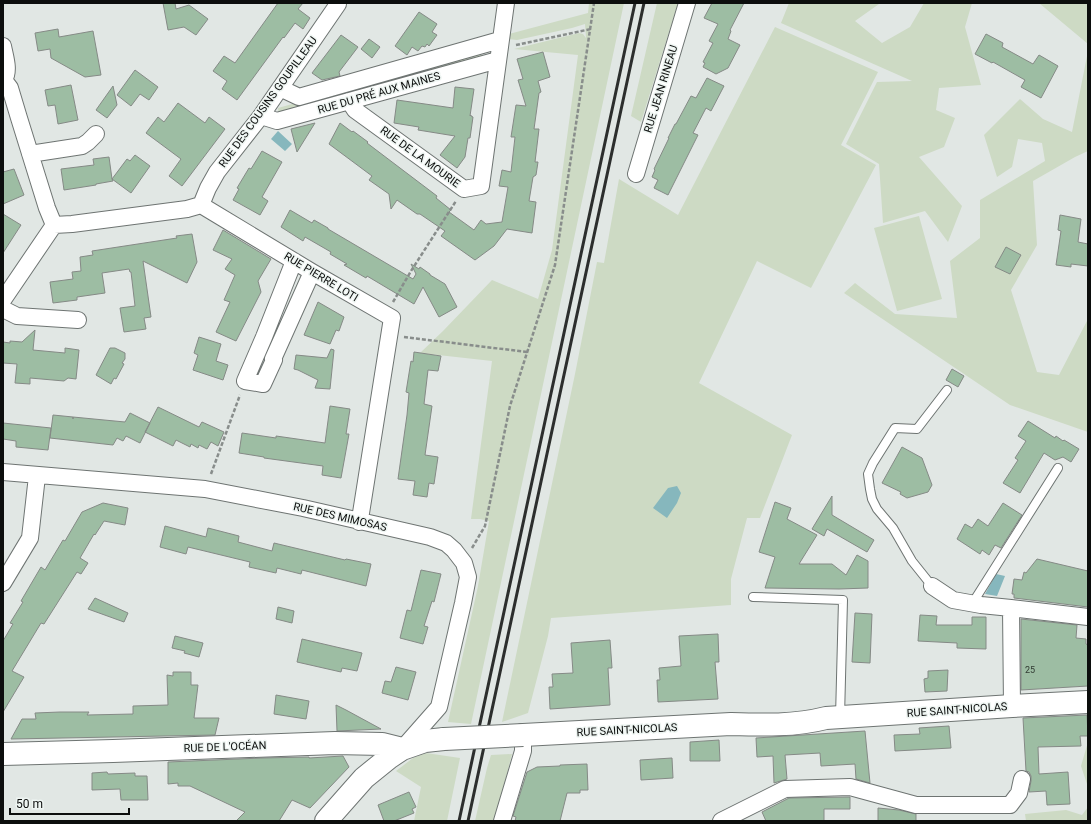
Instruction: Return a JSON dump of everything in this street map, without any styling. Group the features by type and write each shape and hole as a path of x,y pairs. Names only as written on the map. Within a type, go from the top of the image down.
{"main road":[{"name":"RUE SAINT-NICOLAS","path":"402,749 425,741 444,739 731,724 760,725 809,722 833,718 1088,702"},
{"name":"RUE DE L'OCÉAN","path":"3,754 113,752 335,743 382,744 402,749"},
{"path":"326,821 364,778 402,749"}],"street":[{"name":"RUE DES COUSINS GOUPILLEAU","path":"201,205 217,172 260,116 338,3"},
{"path":"499,49 506,3"},
{"name":"RUE JEAN RINEAU","path":"636,174 687,3"},
{"path":"3,46 8,68 7,76 4,81 10,88 47,208 54,226"},
{"name":"RUE DU PRÉ AUX MAINES","path":"280,88 299,97 499,49"},
{"name":"RUE DU PRÉ AUX MAINES","path":"260,116 277,121 349,101 499,49"},
{"name":"RUE DE LA MOURIE","path":"349,101 355,110 464,189 481,186 499,49"},
{"path":"30,154 82,146 96,134"},
{"path":"3,300 54,226 187,209 201,205"},
{"name":"RUE PIERRE LOTI","path":"201,205 312,272 386,314"},
{"path":"294,261 245,381 263,384 312,272"},
{"path":"3,309 17,316 78,320"},
{"path":"359,522 392,318 386,314"},
{"name":"RUE DES MIMOSAS","path":"3,472 205,489 303,508 430,537 446,543 454,550 464,563"},
{"path":"3,583 30,538 37,476"},
{"path":"402,749 439,706 468,577 464,563"},
{"path":"932,586 953,600 972,604 1088,617"},
{"path":"1011,608 1012,706"},
{"path":"502,821 523,751 524,735"},
{"path":"721,821 785,789 850,787 916,805 1010,805 1019,793 1022,779"}],"lane":[{"path":"932,586 912,561 893,528 877,509 872,499 868,474 873,463 895,428 917,429 947,390"},
{"path":"972,604 1058,468"},
{"path":"753,597 843,600 833,718"}],"path":[{"path":"464,563 485,526 510,406 555,265 594,3"},
{"path":"499,49 591,29"},
{"path":"386,314 411,271 464,189"},
{"path":"389,336 527,352"},
{"path":"205,489 245,381"}],"green space":[{"path":"589,3 624,3 471,724 448,722 478,586 489,521 471,519 492,361 420,353 492,280 538,299 552,250 578,55 514,49 579,33 583,34 586,38 585,24 517,40 508,39 509,34 588,13"},
{"path":"657,3 678,3 641,122 631,116"},
{"path":"789,3 878,3 879,4 855,21 882,43 910,27 924,3 972,3 965,27 981,85 939,88 936,110 955,118 944,147 919,157 962,206 948,242 925,211 883,223 879,164 846,144 877,82 912,81 781,23"},
{"path":"1039,3 1088,3 1088,44"},
{"path":"775,27 878,72 841,145 876,165 811,288 757,261 699,383 792,435 760,518 747,518 731,579 731,605 551,618 548,636 528,713 502,722 597,262 604,263 619,179 678,215"},
{"path":"1088,51 1088,151 1033,181 1037,245 1011,290 1037,372 1059,375 1088,319 1088,432 1010,405 844,293 855,283 895,314 957,318 950,261 980,238 980,200 1045,161 1042,143 1018,139 1012,167 997,177 984,135 1020,99 1043,119 1072,132"},
{"path":"478,52 482,56 479,60 279,116 278,108"},
{"path":"919,216 942,299 897,311 874,228"},
{"path":"1088,742 1088,787 1081,766"},
{"path":"426,753 460,758 447,821 414,821 421,787 396,771 413,758"},
{"path":"512,754 495,821 475,821 491,755"},
{"path":"1088,807 1088,821 1026,821 1025,814 1066,810 1082,815"}],"water":[{"path":"278,131 292,144 285,151 271,139"},
{"path":"677,486 681,493 677,503 667,518 653,508 668,488"},
{"path":"996,574 1005,576 997,596 985,594"}],"building":[{"path":"163,3 175,3 176,9 189,5 208,19 196,35 184,27 168,30"},
{"path":"278,3 303,3 298,9 310,18 303,29 295,23 237,100 222,89 227,81 213,71 224,56 235,63"},
{"path":"712,3 744,3 730,30 728,39 740,45 728,68 716,74 703,67 705,63 703,62 713,43 709,41 718,24 704,18"},
{"path":"419,12 437,24 432,32 437,35 429,46 427,44 425,47 422,46 418,51 412,47 407,55 395,46"},
{"path":"58,29 59,37 93,31 101,75 85,77 51,58 50,49 38,51 35,33"},
{"path":"986,34 1003,43 1002,47 1033,64 1039,55 1058,66 1041,98 1021,87 1025,80 993,62 992,63 975,54"},
{"path":"341,35 358,47 339,72 340,76 322,80 312,73"},
{"path":"369,39 380,47 372,58 361,49"},
{"path":"543,52 550,77 538,81 541,92 539,93 534,129 539,129 535,162 538,162 536,175 533,177 529,201 536,202 532,233 507,229 494,246 475,260 441,236 445,231 397,200 391,209 389,194 369,180 372,176 329,144 340,123 368,142 367,143 437,196 436,198 451,210 449,212 474,230 481,220 486,224 502,222 508,187 499,186 502,170 511,172 515,137 511,137 516,105 526,106 518,80 523,79 517,59"},
{"path":"135,70 158,87 149,100 140,94 131,106 117,95"},
{"path":"707,78 724,86 711,111 706,108 693,133 698,135 668,195 654,188 658,180 652,177 655,170 654,169 675,124 691,96 696,98"},
{"path":"71,85 78,120 58,124 55,105 48,106 45,90"},
{"path":"113,86 117,105 107,118 96,110"},
{"path":"455,87 474,89 470,116 471,115 473,117 470,138 468,138 465,157 457,168 440,155 455,136 418,130 419,127 394,123 397,100 453,108"},
{"path":"178,103 205,123 209,117 225,129 182,186 169,176 181,159 146,133 158,117 164,122"},
{"path":"315,123 297,152 291,129"},
{"path":"262,151 282,162 262,197 268,201 260,215 233,200 239,189 237,188 249,168 251,169"},
{"path":"135,155 150,166 131,193 112,179 127,159 130,161"},
{"path":"109,157 113,181 96,185 64,190 61,169 94,165 93,159"},
{"path":"14,169 24,195 3,204 3,172"},
{"path":"290,210 312,223 314,220 413,279 416,274 411,264 419,269 420,267 445,284 457,307 439,317 423,287 414,304 367,276 366,278 344,265 347,264 330,254 331,252 305,237 303,241 281,227"},
{"path":"3,214 21,225 3,253"},
{"path":"1060,215 1081,219 1078,242 1088,244 1088,266 1071,264 1071,267 1056,265 1061,231 1058,230"},
{"path":"223,230 271,259 258,281 261,292 236,341 216,332 230,302 224,300 235,275 225,269 232,259 213,250"},
{"path":"192,234 197,262 187,283 143,261 151,317 144,318 146,329 124,332 120,308 135,306 131,272 129,269 102,273 105,293 77,297 77,300 53,303 50,282 73,279 72,272 81,271 80,257 93,255 92,251 177,238 176,236"},
{"path":"1006,247 1021,255 1010,274 995,267"},
{"path":"318,302 344,317 339,331 336,330 330,344 304,335"},
{"path":"35,330 33,350 65,353 65,348 79,350 76,379 68,378 64,381 30,378 30,384 15,383 17,364 3,363 3,342 22,342"},
{"path":"199,337 221,344 216,361 228,365 223,380 193,370 198,355 194,353"},
{"path":"110,348 115,348 125,353 125,359 122,363 124,364 116,379 114,378 111,384 96,375"},
{"path":"331,349 334,350 330,389 315,388 318,380 294,369 296,355 327,358"},
{"path":"414,352 441,356 438,371 428,370 424,404 432,406 425,455 438,457 434,484 429,483 427,497 413,495 415,481 398,479 407,415 409,393 406,392"},
{"path":"952,369 964,376 958,387 946,380"},
{"path":"330,406 350,409 346,434 349,434 341,478 322,475 323,466 239,453 242,433 325,443"},
{"path":"158,407 199,427 202,422 224,432 218,446 211,442 207,449 199,445 198,448 191,444 190,447 176,440 173,446 145,432"},
{"path":"130,413 150,423 140,443 126,436 123,441 117,438 113,445 50,438 53,415 125,422"},
{"path":"1028,421 1055,438 1056,436 1079,449 1071,462 1063,457 1055,460 1044,453 1020,493 1003,483 1018,460 1015,458 1026,441 1018,436"},
{"path":"3,423 51,428 48,450 16,447 16,441 3,439"},
{"path":"902,447 922,458 932,485 928,492 907,498 900,494 901,492 882,483"},
{"path":"832,496 832,515 874,540 867,552 827,529 824,536 812,529"},
{"path":"775,502 791,508 787,519 817,535 799,564 832,564 846,575 857,555 868,561 868,588 765,588 775,557 759,552"},
{"path":"103,503 128,508 125,525 104,521 95,535 94,534 80,558 88,563 81,574 77,572 44,624 41,623 12,671 24,677 3,712 3,641 13,624 10,623 23,602 21,601 41,567 45,570 63,540 65,541 82,512"},
{"path":"1003,503 1022,515 1001,548 995,545 989,555 982,550 980,554 957,539 965,524 972,528 978,519 988,526"},
{"path":"165,526 206,537 208,528 239,536 238,542 272,551 274,543 345,560 371,564 366,586 302,570 301,574 277,568 276,573 249,567 250,562 188,547 186,554 160,547"},
{"path":"1037,559 1088,571 1088,607 1014,598 1014,594 1012,594 1014,579 1022,580 1024,572 1026,573"},
{"path":"421,570 441,574 434,602 432,601 424,626 428,627 423,644 400,638 407,610 411,611"},
{"path":"95,598 128,613 124,622 88,609"},
{"path":"278,607 294,611 292,623 276,619"},
{"path":"855,613 872,614 870,663 852,662"},
{"path":"920,615 937,616 936,625 972,625 972,617 986,617 986,649 957,648 957,643 918,641"},
{"path":"1021,619 1077,625 1076,638 1086,639 1086,644 1088,645 1088,686 1021,690"},
{"path":"718,634 719,662 715,662 718,699 658,702 657,680 660,680 659,668 681,666 679,636"},
{"path":"175,636 203,643 199,657 184,653 185,651 172,648"},
{"path":"302,639 362,653 357,671 342,668 341,672 297,662"},
{"path":"610,640 612,668 608,668 610,705 550,709 549,687 553,687 552,674 573,673 571,643"},
{"path":"396,667 416,672 408,700 382,693 385,681 391,682"},
{"path":"948,670 947,691 925,692 924,679 928,678 928,671"},
{"path":"173,672 191,672 191,685 198,685 194,718 219,718 215,735 11,739 22,719 36,719 35,713 89,712 87,715 133,714 133,706 168,705 167,675 173,676"},
{"path":"276,695 309,701 306,719 274,714"},
{"path":"336,705 346,710 381,729 337,731"},
{"path":"1087,715 1088,736 1080,736 1081,746 1038,747 1039,774 1068,772 1070,804 1047,805 1046,791 1029,792 1031,776 1029,772 1026,771 1023,718"},
{"path":"949,726 951,748 895,751 894,735 920,734 919,728"},
{"path":"865,731 870,783 856,779 855,764 821,766 820,753 785,755 787,779 774,783 773,756 757,757 756,738"},
{"path":"719,740 720,761 690,761 690,742"},
{"path":"343,756 349,767 310,808 292,800 279,821 236,821 245,812 190,786 178,786 178,783 168,784 168,762"},
{"path":"672,758 673,778 641,780 640,760"},
{"path":"587,764 588,790 580,790 580,793 567,793 560,821 515,821 516,817 513,816 527,772 537,767"},
{"path":"107,772 108,774 135,773 135,776 147,776 148,800 121,800 120,789 92,790 92,773"},
{"path":"409,792 416,807 412,809 414,813 394,821 384,821 378,805"},
{"path":"850,797 850,809 824,809 824,821 766,821 762,812 789,798"},
{"path":"878,808 899,810 916,814 916,821 878,821"}],"railway":[{"path":"459,821 635,3"},
{"path":"468,821 644,3"}]}
